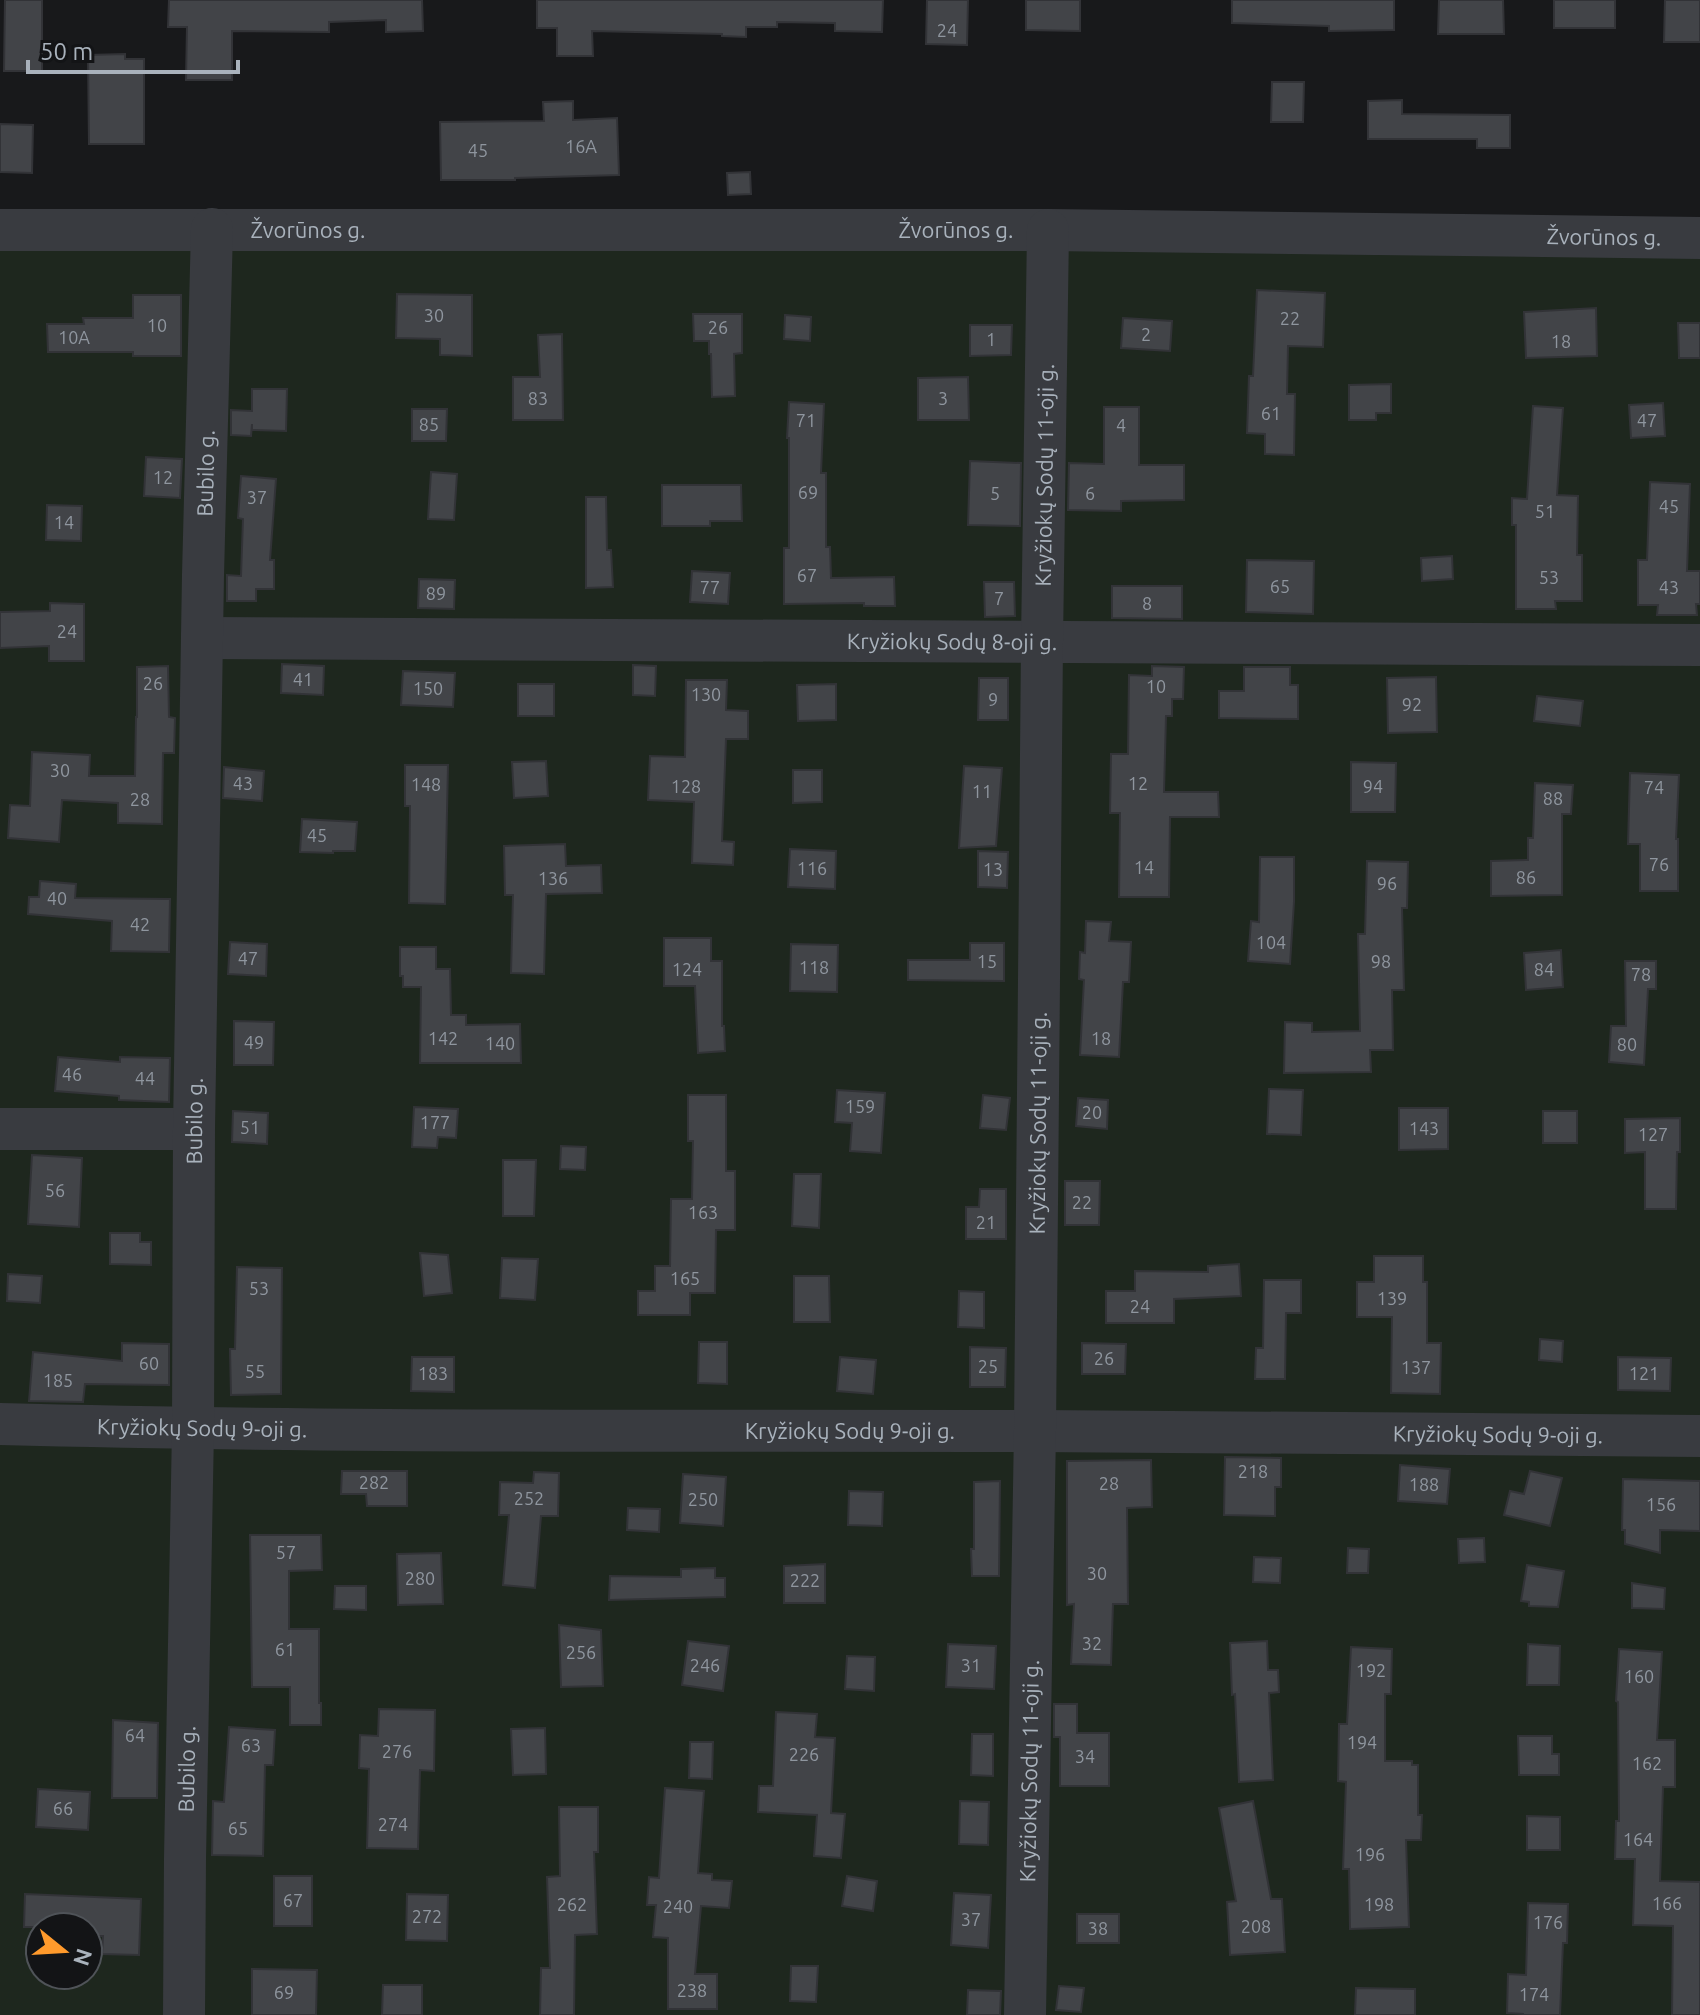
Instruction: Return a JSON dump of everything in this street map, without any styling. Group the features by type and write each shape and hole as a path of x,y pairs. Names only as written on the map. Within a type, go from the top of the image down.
{"street":[{"name":"Bubilo g.","path":"184,2015 194,1129 212,229"},
{"name":"Žvorūnos g.","path":"0,230 1048,230 1700,238"},
{"name":"Kryžiokų Sodų 11-oji g.","path":"1025,2015 1035,1430 1048,230"},
{"name":"Kryžiokų Sodų 8-oji g.","path":"202,638 1700,645"},
{"path":"0,1129 194,1129"},
{"name":"Kryžiokų Sodų 9-oji g.","path":"0,1424 193,1429 676,1432 1035,1430 1700,1436"}],"shaded area":[{"path":"0,239 1700,243 1700,2015 0,2015"}],"building":[{"path":"5,0 42,0 42,71 4,71"},
{"path":"169,0 422,0 423,31 386,32 386,20 329,22 329,32 232,31 232,80 186,80 187,27 168,27"},
{"path":"537,0 883,0 882,32 835,31 835,23 777,22 777,27 746,27 746,37 592,31 593,56 557,56 557,28 537,28"},
{"path":"927,0 968,0 967,45 926,44"},
{"path":"1026,0 1080,0 1080,31 1026,30"},
{"path":"1232,0 1394,0 1394,30 1329,31 1329,26 1232,23"},
{"path":"1439,0 1503,0 1504,34 1438,34"},
{"path":"1554,0 1615,0 1615,28 1554,28"},
{"path":"1665,0 1700,0 1700,42 1664,42"},
{"path":"125,54 125,59 144,59 144,144 89,144 88,55"},
{"path":"1272,82 1304,82 1303,122 1271,122"},
{"path":"1402,100 1402,114 1510,115 1510,148 1477,148 1477,139 1368,139 1368,101"},
{"path":"573,101 573,120 617,118 619,175 441,180 440,122 544,121 543,102"},
{"path":"0,124 33,125 32,173 0,172"},
{"path":"750,172 751,194 728,195 727,173"},
{"path":"1257,290 1325,293 1323,347 1288,346 1287,394 1295,394 1294,455 1265,454 1265,434 1247,433"},
{"path":"397,294 472,295 472,356 440,355 440,339 396,338"},
{"path":"133,295 181,295 181,356 133,356 133,352 48,352 47,324 84,324 83,318 133,318"},
{"path":"1596,308 1597,356 1526,358 1524,312"},
{"path":"693,314 742,314 742,353 734,354 735,396 712,397 709,341 694,341"},
{"path":"785,315 811,317 810,341 784,339"},
{"path":"1123,318 1172,321 1170,351 1121,348"},
{"path":"1678,323 1700,323 1700,358 1679,358"},
{"path":"970,325 1012,325 1011,355 970,356"},
{"path":"562,334 563,420 513,420 513,377 540,377 538,335"},
{"path":"968,377 969,420 918,420 918,378"},
{"path":"1391,384 1391,413 1376,413 1376,420 1349,420 1349,385"},
{"path":"252,389 287,389 286,431 252,430 252,424 251,436 231,435 231,410 252,411"},
{"path":"789,402 824,404 821,473 826,473 826,547 830,547 831,578 894,577 895,606 864,606 864,603 784,604 784,548 789,548"},
{"path":"1663,403 1665,436 1631,438 1629,405"},
{"path":"1533,406 1563,408 1557,495 1578,496 1577,555 1582,555 1582,601 1555,601 1556,609 1516,609 1516,525 1512,525 1512,498 1527,499"},
{"path":"1104,407 1139,407 1139,465 1184,465 1184,500 1121,501 1121,511 1068,510 1069,463 1104,464"},
{"path":"412,409 447,409 446,441 412,441"},
{"path":"146,457 182,459 180,498 144,496"},
{"path":"970,461 1021,463 1020,526 968,525"},
{"path":"431,472 457,474 454,520 428,519"},
{"path":"241,476 276,479 270,560 274,560 274,589 256,589 256,601 227,601 227,575 241,576 243,519 238,518"},
{"path":"1650,482 1690,484 1687,571 1700,571 1697,615 1657,615 1658,605 1638,605 1638,560 1647,560"},
{"path":"662,485 741,485 742,521 710,521 710,526 662,526"},
{"path":"586,497 606,497 607,550 611,550 613,587 586,588"},
{"path":"47,505 82,506 81,541 46,540"},
{"path":"1452,556 1453,579 1422,581 1421,558"},
{"path":"1247,560 1314,561 1313,614 1246,612"},
{"path":"692,571 730,573 728,604 690,602"},
{"path":"419,579 455,580 454,609 418,608"},
{"path":"984,582 1014,582 1015,616 985,617"},
{"path":"1112,586 1182,586 1182,619 1112,618"},
{"path":"50,603 84,604 84,661 49,661 49,646 0,648 0,612 50,611"},
{"path":"282,664 324,666 323,695 281,693"},
{"path":"633,665 656,666 655,696 633,695"},
{"path":"168,666 169,717 175,718 174,753 163,753 162,824 118,823 118,803 62,800 59,842 8,838 10,805 30,806 32,752 90,755 89,776 135,776 137,667"},
{"path":"1152,666 1184,667 1183,699 1172,699 1172,716 1166,716 1164,792 1218,792 1219,817 1170,817 1169,897 1119,897 1120,813 1110,813 1111,754 1128,754 1129,675 1152,676"},
{"path":"1244,667 1290,667 1290,685 1298,685 1298,719 1219,718 1219,691 1244,691"},
{"path":"403,671 455,673 453,707 401,705"},
{"path":"1436,677 1437,732 1388,733 1387,678"},
{"path":"979,678 1008,678 1008,720 978,720"},
{"path":"686,680 727,680 726,710 748,711 748,739 726,739 722,841 734,842 733,865 692,863 694,802 648,800 650,756 685,757"},
{"path":"518,684 554,684 554,716 518,716"},
{"path":"836,684 836,720 798,721 797,685"},
{"path":"1537,696 1583,701 1580,726 1534,721"},
{"path":"546,761 548,796 514,798 512,762"},
{"path":"1351,762 1396,763 1395,812 1351,812"},
{"path":"405,765 448,765 445,904 409,903 410,806 405,806"},
{"path":"964,766 1002,768 996,846 959,848"},
{"path":"224,767 264,771 262,801 223,798"},
{"path":"793,770 822,770 822,802 793,803"},
{"path":"1630,773 1679,775 1676,839 1678,891 1640,891 1640,844 1628,844"},
{"path":"1535,783 1573,785 1571,814 1562,814 1562,895 1491,896 1491,861 1528,860 1528,838 1533,838"},
{"path":"302,819 357,822 355,851 300,852"},
{"path":"565,844 566,866 601,865 602,893 546,894 544,974 511,973 513,895 505,895 504,846"},
{"path":"790,849 836,851 835,889 788,887"},
{"path":"978,851 1008,852 1007,888 978,887"},
{"path":"1260,857 1294,857 1290,964 1248,961 1251,921 1259,922"},
{"path":"1367,861 1408,862 1407,908 1402,908 1404,990 1392,990 1393,1050 1370,1050 1371,1072 1284,1073 1285,1022 1312,1023 1312,1032 1360,1031 1358,934 1365,934"},
{"path":"40,881 76,884 75,898 170,899 169,952 111,951 112,921 28,914 29,897 39,897"},
{"path":"1086,921 1111,922 1109,941 1131,942 1129,982 1123,982 1119,1057 1080,1055 1084,980 1079,979 1080,952 1085,953"},
{"path":"664,938 711,938 711,961 722,961 725,1051 698,1053 695,986 664,986"},
{"path":"230,942 267,944 266,976 228,974"},
{"path":"970,943 1004,943 1004,981 908,980 908,960 970,960"},
{"path":"791,944 838,945 837,992 790,991"},
{"path":"400,947 436,947 436,969 450,969 451,1015 466,1015 466,1025 520,1024 521,1063 420,1063 421,987 403,987"},
{"path":"1561,950 1563,987 1526,990 1524,953"},
{"path":"1625,961 1656,961 1656,989 1648,989 1644,1065 1609,1062 1611,1026 1626,1026"},
{"path":"234,1021 274,1022 273,1065 234,1065"},
{"path":"58,1057 120,1062 120,1057 170,1058 169,1102 119,1100 119,1096 55,1091"},
{"path":"1269,1089 1303,1090 1301,1135 1267,1134"},
{"path":"837,1090 885,1093 881,1153 850,1151 852,1123 835,1122"},
{"path":"688,1095 726,1095 726,1171 735,1171 735,1230 716,1230 715,1293 690,1293 690,1315 638,1315 638,1291 655,1291 655,1266 670,1266 671,1199 692,1199 693,1141 688,1141"},
{"path":"983,1095 1010,1098 1006,1130 980,1128"},
{"path":"1078,1098 1108,1100 1107,1129 1076,1126"},
{"path":"414,1107 458,1109 456,1138 438,1137 437,1148 412,1147"},
{"path":"1399,1108 1448,1108 1448,1149 1399,1150"},
{"path":"233,1111 268,1113 267,1144 232,1142"},
{"path":"1543,1111 1577,1111 1577,1143 1543,1143"},
{"path":"1680,1118 1676,1209 1645,1209 1645,1152 1625,1153 1625,1119"},
{"path":"561,1146 586,1147 585,1170 560,1169"},
{"path":"32,1155 82,1158 79,1227 28,1224"},
{"path":"503,1160 536,1160 534,1216 503,1216"},
{"path":"794,1174 821,1174 819,1228 792,1226"},
{"path":"1065,1181 1100,1181 1099,1225 1065,1225"},
{"path":"980,1189 1006,1189 1006,1239 966,1239 966,1207 979,1207"},
{"path":"110,1233 140,1233 140,1242 151,1242 151,1265 110,1264"},
{"path":"420,1253 448,1255 452,1293 424,1296"},
{"path":"1374,1256 1423,1256 1423,1282 1427,1282 1427,1343 1441,1343 1440,1394 1391,1393 1392,1317 1357,1317 1357,1282 1374,1282"},
{"path":"502,1258 538,1259 535,1300 500,1298"},
{"path":"1239,1264 1241,1296 1174,1299 1174,1323 1106,1323 1106,1291 1135,1291 1135,1271 1208,1272 1208,1266"},
{"path":"237,1267 282,1268 281,1394 231,1395 230,1349 235,1349"},
{"path":"8,1274 42,1276 40,1303 7,1301"},
{"path":"794,1276 829,1276 830,1322 794,1322"},
{"path":"1264,1280 1301,1280 1301,1313 1286,1313 1285,1379 1255,1379 1256,1348 1263,1348"},
{"path":"959,1291 984,1292 984,1328 958,1327"},
{"path":"1540,1339 1563,1341 1562,1362 1539,1360"},
{"path":"699,1342 727,1342 727,1384 698,1383"},
{"path":"122,1343 169,1344 169,1385 85,1384 83,1402 29,1401 33,1352 122,1361"},
{"path":"1082,1343 1126,1344 1125,1374 1082,1374"},
{"path":"970,1347 1006,1348 1005,1387 970,1387"},
{"path":"412,1357 454,1357 454,1392 411,1391"},
{"path":"840,1357 876,1360 873,1394 837,1391"},
{"path":"1618,1357 1671,1358 1670,1391 1618,1390"},
{"path":"1225,1457 1281,1458 1281,1487 1275,1487 1275,1516 1224,1515"},
{"path":"1151,1460 1152,1507 1127,1508 1128,1604 1113,1604 1111,1665 1071,1664 1074,1604 1067,1605 1067,1461"},
{"path":"1400,1465 1450,1469 1447,1504 1398,1501"},
{"path":"342,1471 407,1471 407,1506 367,1506 366,1494 341,1494"},
{"path":"1530,1471 1562,1478 1550,1526 1504,1515 1510,1491 1524,1494"},
{"path":"534,1472 559,1473 558,1516 541,1516 535,1588 503,1585 509,1515 499,1515 500,1482 533,1483"},
{"path":"683,1474 726,1477 723,1526 680,1523"},
{"path":"1623,1479 1700,1481 1700,1531 1660,1530 1660,1553 1625,1544 1625,1530 1622,1530"},
{"path":"1000,1481 999,1576 972,1576 974,1482"},
{"path":"849,1491 883,1492 882,1526 848,1525"},
{"path":"628,1508 660,1509 659,1532 627,1530"},
{"path":"250,1535 321,1535 322,1570 289,1571 289,1629 319,1629 321,1725 290,1725 290,1687 252,1687"},
{"path":"1484,1538 1485,1562 1459,1563 1458,1539"},
{"path":"1348,1548 1369,1549 1368,1573 1347,1573"},
{"path":"441,1553 443,1604 398,1605 397,1554"},
{"path":"1254,1557 1281,1558 1280,1583 1253,1582"},
{"path":"825,1564 825,1603 784,1603 784,1566"},
{"path":"1527,1565 1564,1571 1558,1607 1529,1606 1529,1602 1521,1601"},
{"path":"715,1568 715,1578 725,1578 725,1597 609,1600 610,1576 681,1577 681,1569"},
{"path":"1632,1583 1665,1588 1664,1609 1632,1608"},
{"path":"335,1586 366,1586 366,1610 334,1609"},
{"path":"559,1625 601,1630 603,1686 561,1687"},
{"path":"688,1641 729,1646 723,1691 682,1685"},
{"path":"1267,1641 1268,1670 1278,1670 1279,1692 1269,1693 1273,1780 1239,1782 1230,1643"},
{"path":"948,1644 996,1646 994,1689 946,1687"},
{"path":"1528,1644 1560,1646 1559,1685 1527,1685"},
{"path":"1351,1647 1392,1649 1391,1694 1385,1694 1385,1761 1412,1761 1412,1765 1418,1765 1421,1840 1406,1840 1409,1927 1350,1929 1349,1869 1343,1869 1346,1782 1338,1781 1339,1724 1347,1724"},
{"path":"1619,1649 1662,1652 1657,1740 1675,1740 1675,1787 1663,1787 1660,1881 1700,1882 1700,2015 1672,2015 1673,1926 1633,1925 1635,1859 1615,1859 1616,1821 1619,1821 1616,1701"},
{"path":"847,1656 875,1657 874,1691 845,1689"},
{"path":"1054,1704 1077,1704 1077,1733 1109,1733 1109,1786 1060,1786 1060,1737 1054,1737"},
{"path":"379,1709 435,1710 434,1771 420,1770 418,1849 367,1848 369,1769 359,1768 360,1735 378,1736"},
{"path":"776,1712 817,1714 815,1737 835,1738 831,1813 845,1814 841,1858 814,1856 817,1815 758,1812 759,1786 773,1786"},
{"path":"113,1720 158,1723 157,1798 112,1798"},
{"path":"229,1727 275,1730 273,1765 265,1765 263,1856 212,1855 213,1801 224,1802"},
{"path":"545,1728 546,1774 513,1775 511,1729"},
{"path":"972,1734 993,1734 993,1776 971,1775"},
{"path":"1518,1736 1552,1736 1552,1754 1559,1754 1559,1775 1519,1775"},
{"path":"690,1742 713,1742 712,1779 689,1778"},
{"path":"665,1788 704,1791 698,1873 712,1874 712,1880 732,1881 729,1908 701,1906 695,1974 717,1974 717,2009 668,2009 668,1938 653,1937 656,1905 647,1905 649,1877 659,1878"},
{"path":"38,1789 90,1792 88,1830 36,1827"},
{"path":"960,1801 989,1802 988,1845 959,1844"},
{"path":"1253,1801 1271,1899 1282,1899 1285,1952 1230,1955 1227,1902 1236,1901 1219,1808"},
{"path":"559,1807 598,1807 598,1852 594,1852 597,1934 575,1935 574,2015 540,2015 541,1968 550,1968 547,1877 560,1876"},
{"path":"1527,1816 1560,1817 1560,1850 1527,1850"},
{"path":"274,1876 312,1876 312,1926 274,1926"},
{"path":"847,1876 877,1881 873,1911 842,1906"},
{"path":"954,1893 991,1895 988,1948 951,1945"},
{"path":"25,1894 141,1899 139,1955 104,1954 104,1911 24,1911"},
{"path":"407,1894 448,1895 447,1941 406,1940"},
{"path":"1528,1903 1568,1904 1560,2015 1507,2013 1508,1974 1526,1975"},
{"path":"1077,1914 1119,1914 1119,1943 1077,1943"},
{"path":"791,1966 818,1966 816,2002 790,2001"},
{"path":"252,1969 317,1970 316,2015 252,2015"},
{"path":"383,1985 422,1985 422,2015 382,2015"},
{"path":"1059,1986 1084,1988 1081,2012 1056,2010"},
{"path":"1356,1988 1415,1989 1415,2015 1355,2015"},
{"path":"968,1990 1001,1991 1000,2015 967,2015"}]}
